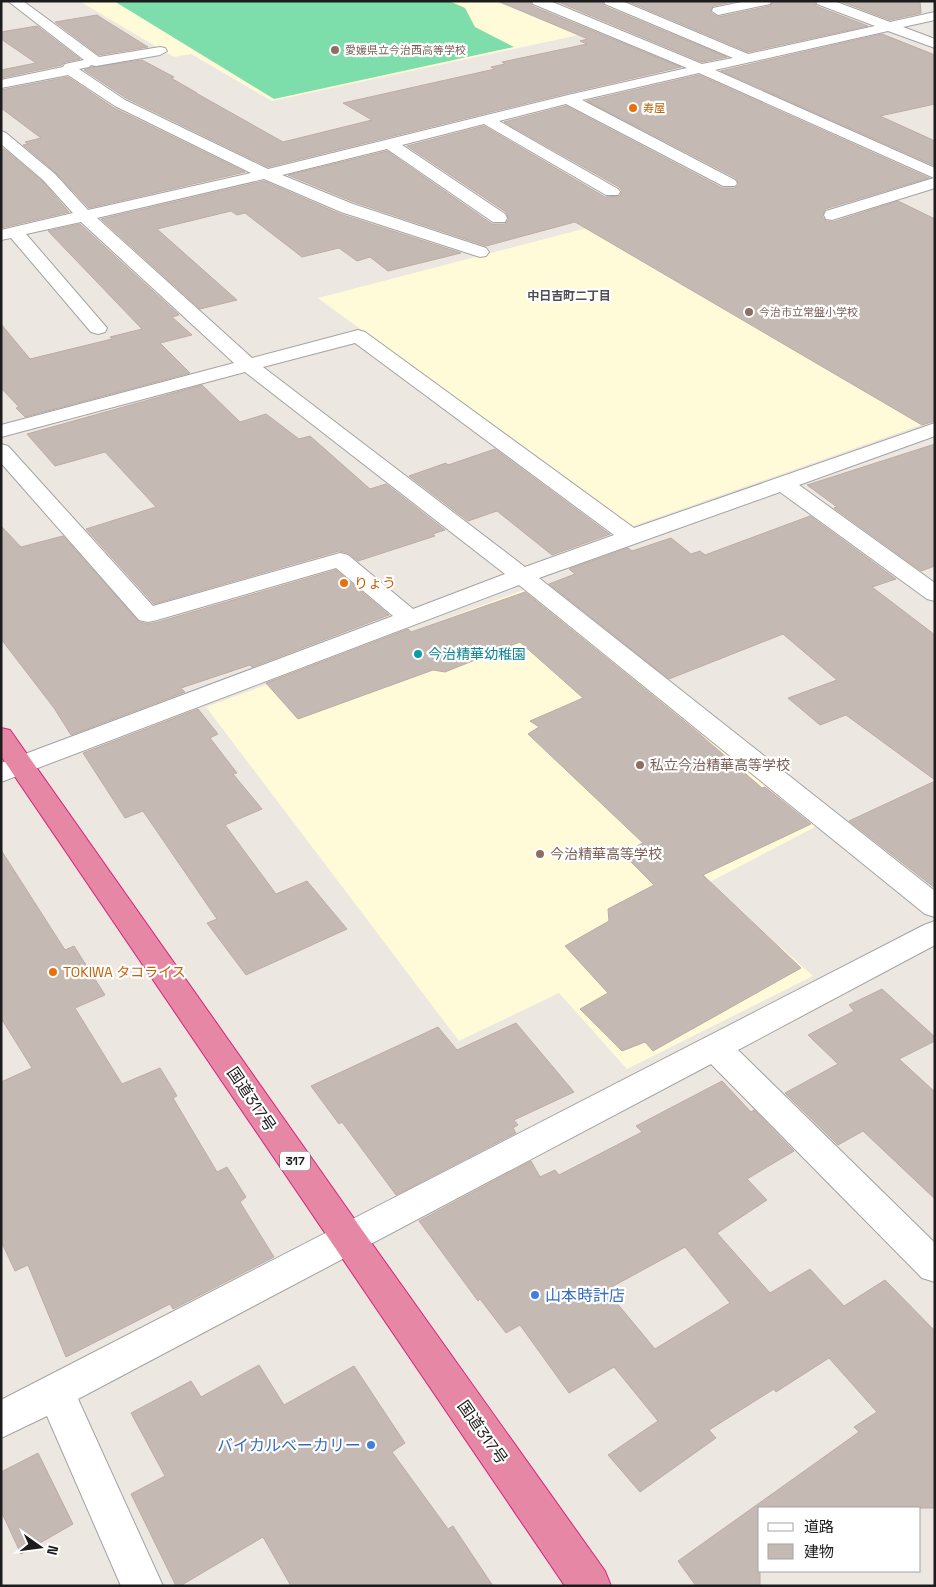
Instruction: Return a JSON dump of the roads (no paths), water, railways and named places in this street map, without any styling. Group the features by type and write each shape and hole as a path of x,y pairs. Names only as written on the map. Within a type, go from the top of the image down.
{"highway":[{"name":"国道317号","path":"1,736 12,769 347,1238 590,1586"}],"street":[{"path":"538,1 701,70 933,174"},
{"path":"610,1 748,59"},
{"path":"718,11 765,1"},
{"path":"822,1 935,44"},
{"path":"916,4 935,11"},
{"path":"12,7 27,11 96,62"},
{"path":"8,233 266,174 568,99 935,16"},
{"path":"1,84 70,70 70,67 160,52"},
{"path":"70,70 120,103 266,174 347,208 480,252"},
{"path":"568,99 729,183"},
{"path":"486,119 612,192"},
{"path":"1,136 49,177 85,216 249,366 522,576 935,907"},
{"path":"389,143 499,218"},
{"path":"832,215 933,174"},
{"path":"8,233 98,328"},
{"path":"1,410 8,429 358,336 631,537"},
{"path":"12,769 522,576 935,429"},
{"path":"1,450 148,615 340,560 410,618"},
{"path":"782,484 930,585"},
{"path":"1,1420 935,932"},
{"path":"714,1046 935,1267"},
{"path":"55,1391 142,1586"}],"place":[{"name":"愛媛県立今治西高等学校","path":"335,50"},
{"name":"寿屋","path":"633,108"},
{"name":"今治市立常盤小学校","path":"749,312"},
{"name":"りょう","path":"344,583"},
{"name":"今治精華幼稚園","path":"418,654"},
{"name":"私立今治精華高等学校","path":"640,765"},
{"name":"今治精華高等学校","path":"540,854"},
{"name":"TOKIWA タコライス","path":"53,972"},
{"name":"山本時計店","path":"535,1295"},
{"name":"バイカルベーカリー","path":"371,1445"}],"district":[{"name":"中日吉町二丁目","path":"569,296"}]}
